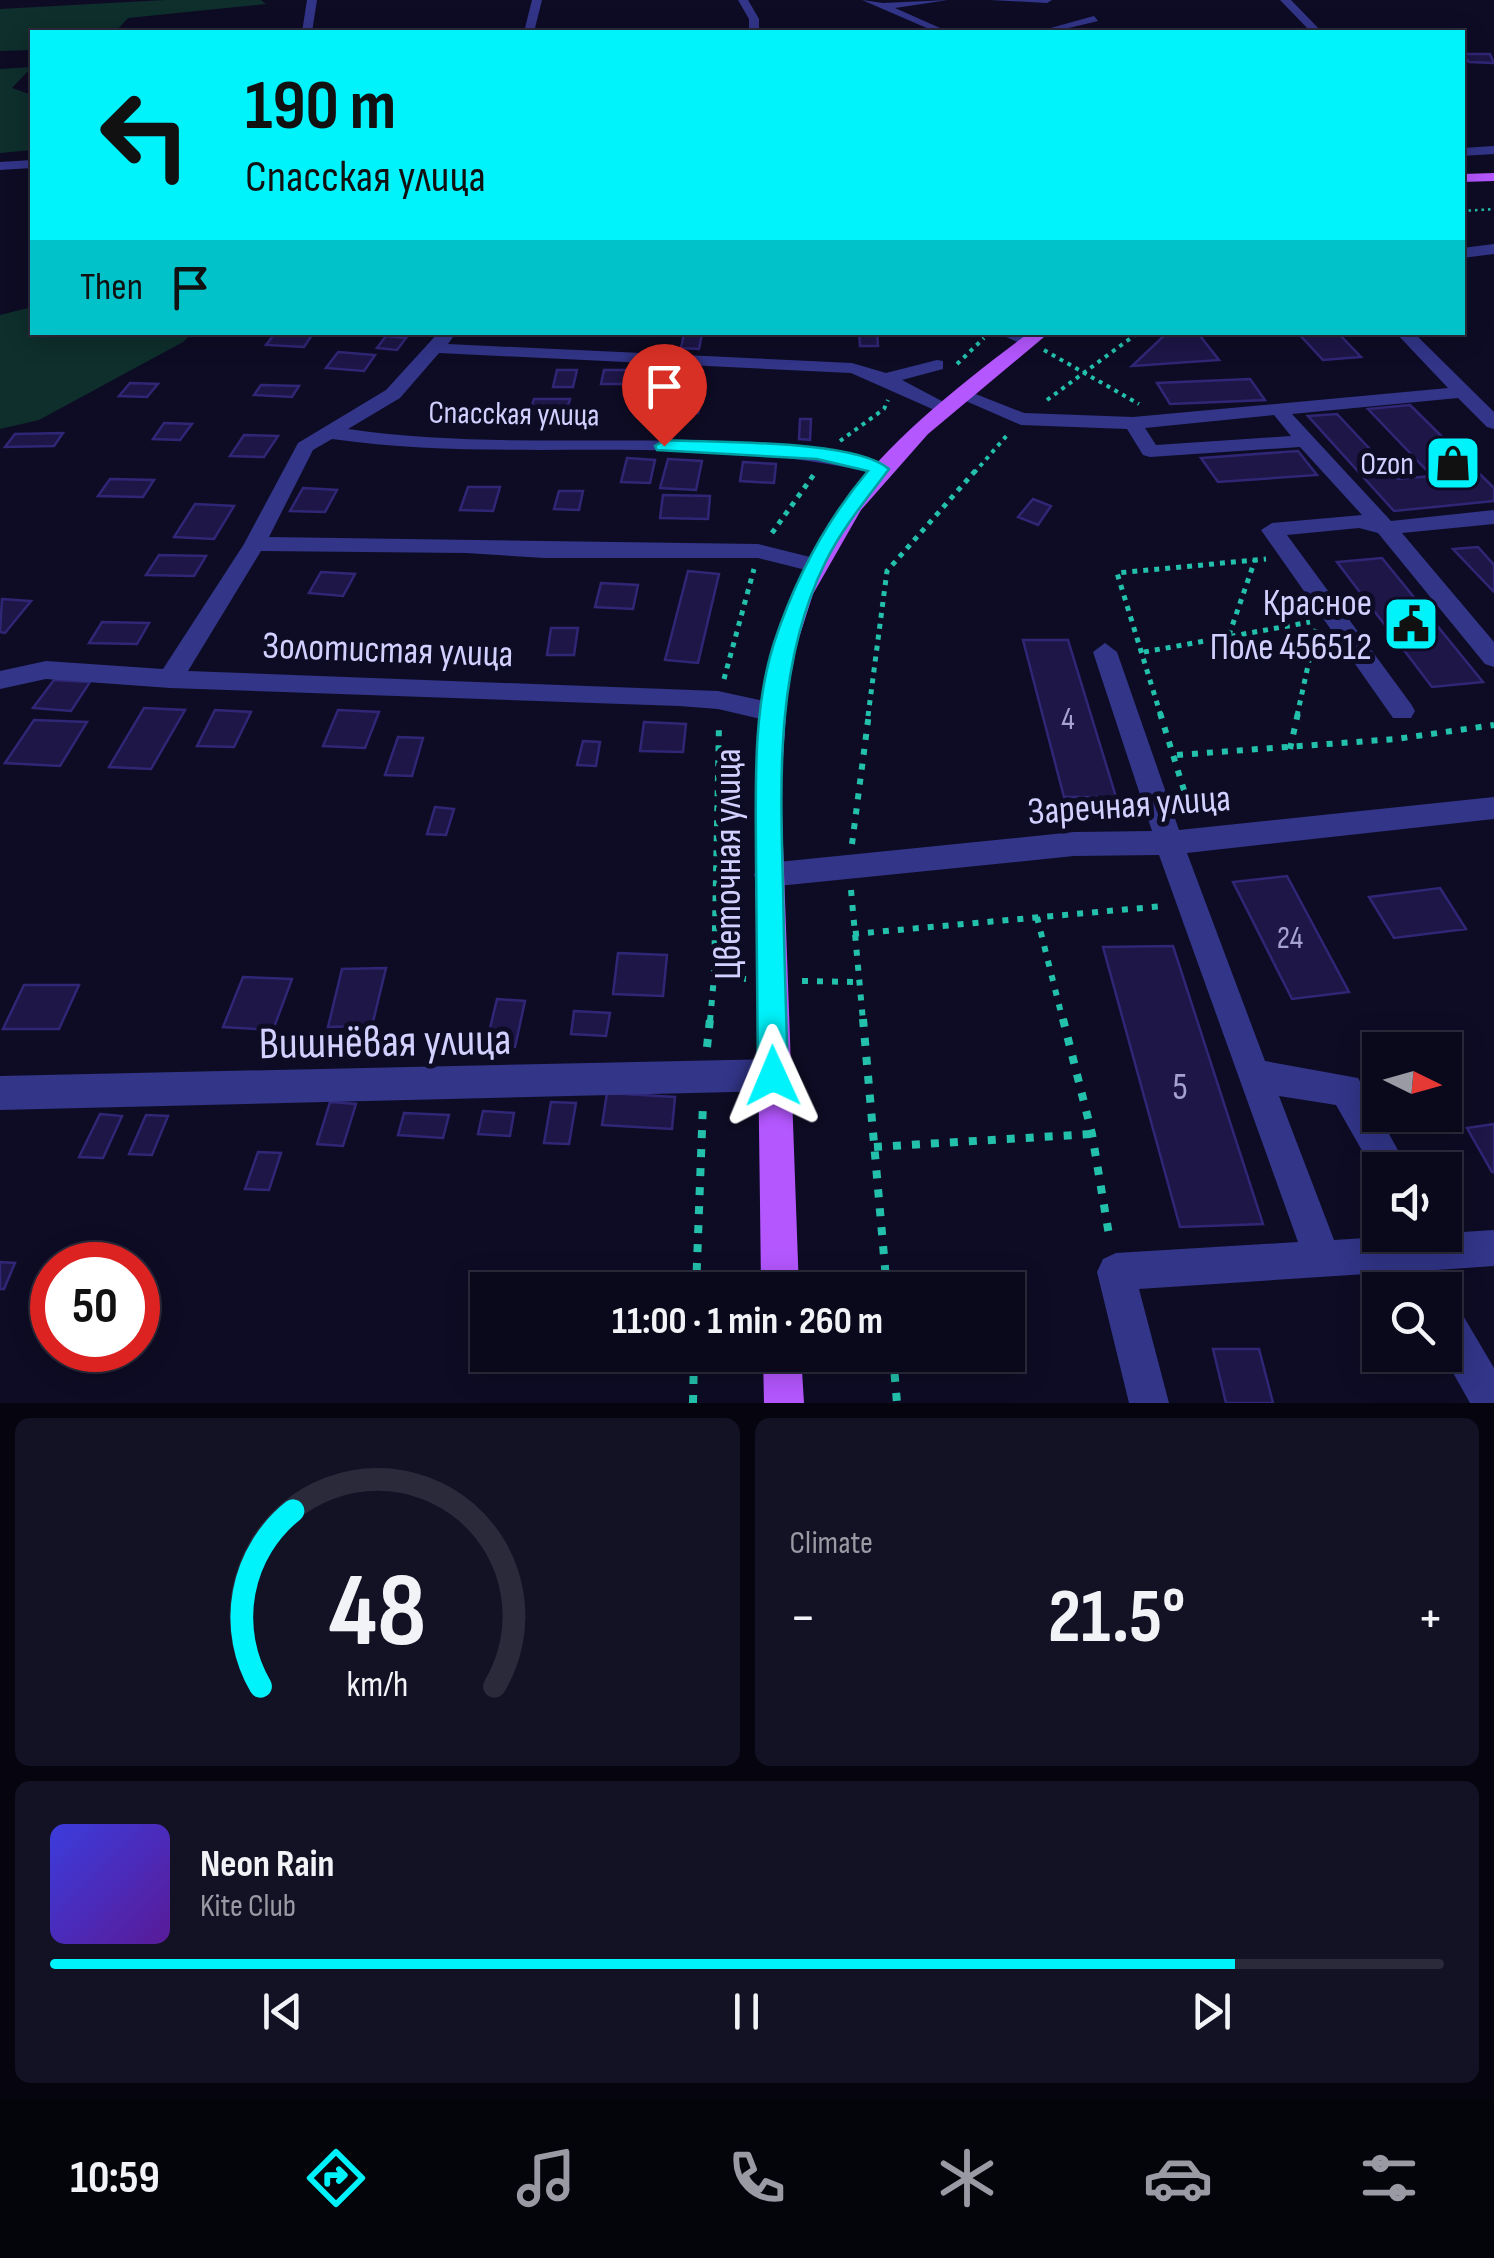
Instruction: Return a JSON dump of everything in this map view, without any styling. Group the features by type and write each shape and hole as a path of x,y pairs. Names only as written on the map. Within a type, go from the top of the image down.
{"main road":[{"path":"1466,175 1494,177"},
{"name":"Цветочная улица","path":"779,1272 768,876 773,712 784,646 814,565 848,508 880,469 1025,336"},
{"path":"783,1372 784,1403"}],"street":[{"path":"307,30 312,0"},
{"path":"530,30 538,0"},
{"path":"743,0 754,19 754,30"},
{"path":"873,3 943,0"},
{"path":"995,0 1047,0"},
{"path":"1284,0 1316,30"},
{"path":"873,3 939,30"},
{"path":"1049,30 1094,19"},
{"path":"1465,152 1494,150"},
{"path":"0,166 30,164"},
{"path":"1465,253 1494,249"},
{"path":"1406,335 1494,422"},
{"path":"170,679 255,544 305,447 393,394 441,340 522,356 725,360 852,368 886,380 895,388 1021,420 1133,424 1461,392"},
{"path":"886,380 936,365"},
{"path":"1281,412 1386,528 1494,658"},
{"path":"1133,424 1150,451 1304,441"},
{"name":"Спасская улица","path":"326,432 435,443 628,445 817,453 851,458 880,469"},
{"path":"1394,718 1272,530 1358,520 1386,528 1494,517"},
{"path":"255,544 466,546 544,552 758,551 814,565"},
{"path":"1104,652 1190,904 1324,1259"},
{"name":"Золотистая улица","path":"0,680 46,670 170,679 718,700 773,712"},
{"name":"Заречная улица","path":"768,876 1074,844 1171,843 1494,808"},
{"name":"Вишнёвая улица","path":"0,1093 773,1076"},
{"path":"1254,1076 1346,1090 1382,1152"},
{"path":"1462,1247 1494,1248"},
{"path":"1149,1403 1116,1272 1324,1259 1366,1252"},
{"path":"1462,1350 1492,1403"}],"path":[{"path":"1465,210 1494,209"},
{"path":"885,1272 850,866 887,571 1021,420 1136,335"},
{"path":"1025,336 1167,421"},
{"path":"1193,819 1117,573 1276,558"},
{"path":"1229,635 1256,560"},
{"path":"1307,606 1328,636"},
{"path":"1144,652 1318,621"},
{"path":"1290,749 1318,621"},
{"path":"1394,718 1396,739"},
{"path":"1176,755 1290,749 1494,725"},
{"path":"853,934 1190,904"},
{"path":"1037,918 1092,1134 1116,1272"},
{"path":"874,1147 1092,1134"},
{"path":"692,1403 693,1372"},
{"path":"894,1372 897,1403"}],"green space":[{"path":"165,0 261,0 266,4 128,18 117,30 30,30 30,50 0,51 0,9"},
{"path":"30,67 12,88 30,94 30,150 0,153 0,69"},
{"path":"30,308 30,335 190,335 39,420 0,429 0,315"}],"building":[{"path":"1465,54 1490,54 1494,63 1469,62"},
{"path":"274,335 312,335 304,347 266,345"},
{"path":"684,335 702,335 699,349 681,348"},
{"path":"859,335 877,335 878,346 860,346"},
{"path":"1165,335 1199,335 1219,360 1132,366"},
{"path":"1300,335 1340,335 1361,357 1323,360"},
{"path":"386,336 406,338 397,350 377,348"},
{"path":"338,352 375,355 364,371 326,368"},
{"path":"557,370 577,370 573,387 553,387"},
{"path":"604,370 628,370 625,384 601,384"},
{"path":"1250,379 1265,400 1170,404 1157,383"},
{"path":"130,383 158,384 147,397 119,396"},
{"path":"261,385 299,386 292,397 254,395"},
{"path":"679,394 700,394 698,413 677,413"},
{"path":"534,399 570,399 566,413 530,412"},
{"path":"1410,405 1494,488 1494,501 1394,511 1308,416 1337,414 1398,479 1432,476 1368,409"},
{"path":"800,419 811,419 810,440 799,439"},
{"path":"164,423 192,424 180,440 153,439"},
{"path":"63,433 54,446 5,447 15,434"},
{"path":"244,435 278,436 264,457 230,456"},
{"path":"1298,451 1317,475 1218,482 1201,458"},
{"path":"627,458 655,460 650,483 621,482"},
{"path":"668,459 702,461 696,490 660,488"},
{"path":"743,462 776,464 774,483 740,481"},
{"path":"110,479 154,480 143,497 98,496"},
{"path":"468,487 500,487 493,511 460,510"},
{"path":"303,488 337,490 325,512 290,511"},
{"path":"559,491 583,491 579,510 554,509"},
{"path":"663,495 710,496 708,519 660,518"},
{"path":"1033,499 1051,506 1038,525 1018,517"},
{"path":"195,504 234,506 214,539 174,537"},
{"path":"1478,547 1494,565 1494,592 1453,549"},
{"path":"159,555 206,556 194,576 146,575"},
{"path":"1382,558 1483,682 1432,687 1337,562"},
{"path":"688,571 719,574 698,663 665,660"},
{"path":"321,572 355,574 343,596 309,593"},
{"path":"601,583 638,585 633,609 595,607"},
{"path":"2,599 31,601 5,633 0,632"},
{"path":"102,622 149,623 137,644 89,643"},
{"path":"551,628 578,628 574,655 547,655"},
{"path":"1023,640 1068,640 1116,797 1064,797"},
{"path":"54,680 90,682 71,711 33,708"},
{"path":"144,708 185,710 151,769 109,767"},
{"path":"215,710 251,712 234,747 197,746"},
{"path":"338,710 379,712 365,748 323,746"},
{"path":"34,720 87,722 60,766 5,763"},
{"path":"644,722 686,724 683,752 640,751"},
{"path":"398,737 423,738 412,776 385,775"},
{"path":"583,741 600,742 596,766 577,765"},
{"path":"435,807 454,809 446,835 427,834"},
{"path":"1287,876 1349,992 1292,999 1233,882"},
{"path":"1440,888 1466,929 1394,938 1369,897"},
{"path":"1173,946 1263,1224 1180,1227 1103,947"},
{"path":"618,953 667,955 663,996 613,994"},
{"path":"386,968 372,1026 328,1027 342,969"},
{"path":"243,977 292,979 273,1030 223,1027"},
{"path":"24,985 79,985 59,1029 3,1029"},
{"path":"497,999 525,1001 515,1047 486,1045"},
{"path":"574,1011 610,1013 606,1036 571,1034"},
{"path":"607,1093 675,1097 672,1129 602,1125"},
{"path":"330,1102 356,1104 343,1146 317,1144"},
{"path":"551,1102 576,1103 569,1144 544,1143"},
{"path":"483,1111 514,1113 510,1136 478,1134"},
{"path":"404,1113 449,1115 443,1138 398,1135"},
{"path":"100,1114 122,1116 103,1158 79,1157"},
{"path":"146,1115 168,1116 152,1155 129,1154"},
{"path":"1494,1124 1494,1172 1492,1172 1467,1128"},
{"path":"258,1152 281,1153 269,1190 245,1189"},
{"path":"0,1262 15,1263 4,1289 0,1289"},
{"path":"1213,1349 1259,1349 1273,1403 1226,1403"}],"place":[{"name":"Ozon","path":"1453,463"},
{"name":"Красное Поле 456512","path":"1411,624"}],"route":[{"path":"664,446 817,453 851,458 880,469 848,508 814,565 784,646 773,712 768,788 773,1076"}]}
